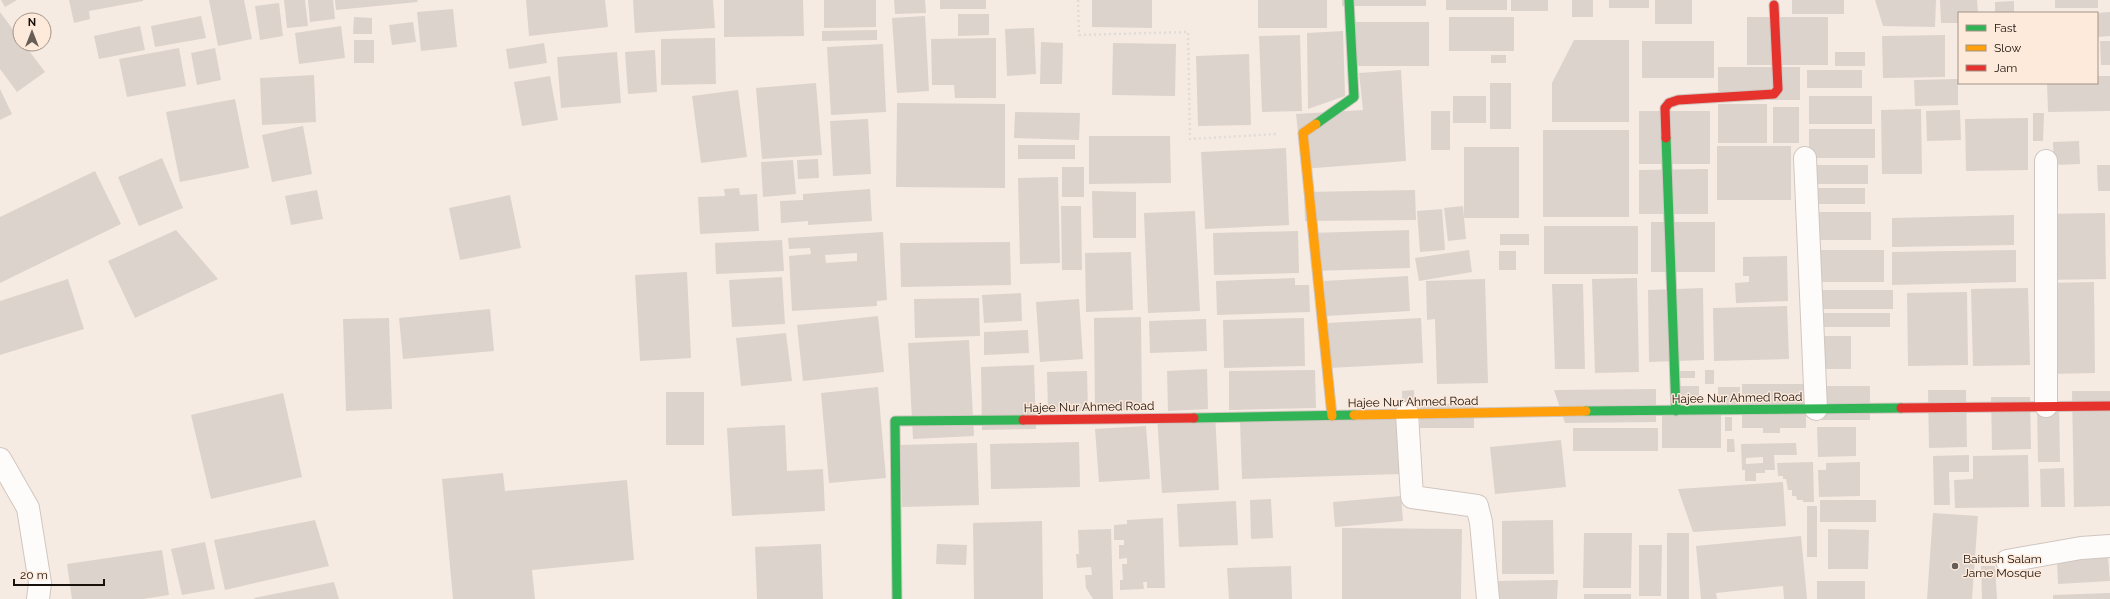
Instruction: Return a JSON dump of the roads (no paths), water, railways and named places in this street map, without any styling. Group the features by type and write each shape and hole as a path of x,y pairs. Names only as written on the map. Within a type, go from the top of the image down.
{"street":[{"path":"1332,416 1303,133 1354,97 1348,0"},
{"path":"1676,411 1665,108 1669,103 1678,100 1774,94 1778,89 1774,5"},
{"path":"1805,158 1816,409"},
{"path":"2046,161 2046,406"},
{"name":"Hajee Nur Ahmed Road","path":"897,599 895,421 1332,416 1406,413 2110,406"},
{"path":"1406,413 1412,496 1477,506 1481,522 1488,599"},
{"path":"0,460 28,508 40,583 38,599"},
{"path":"2007,562 2081,548 2110,546"}],"place":[{"name":"Baitush Salam Jame Mosque","path":"1955,566"}]}
